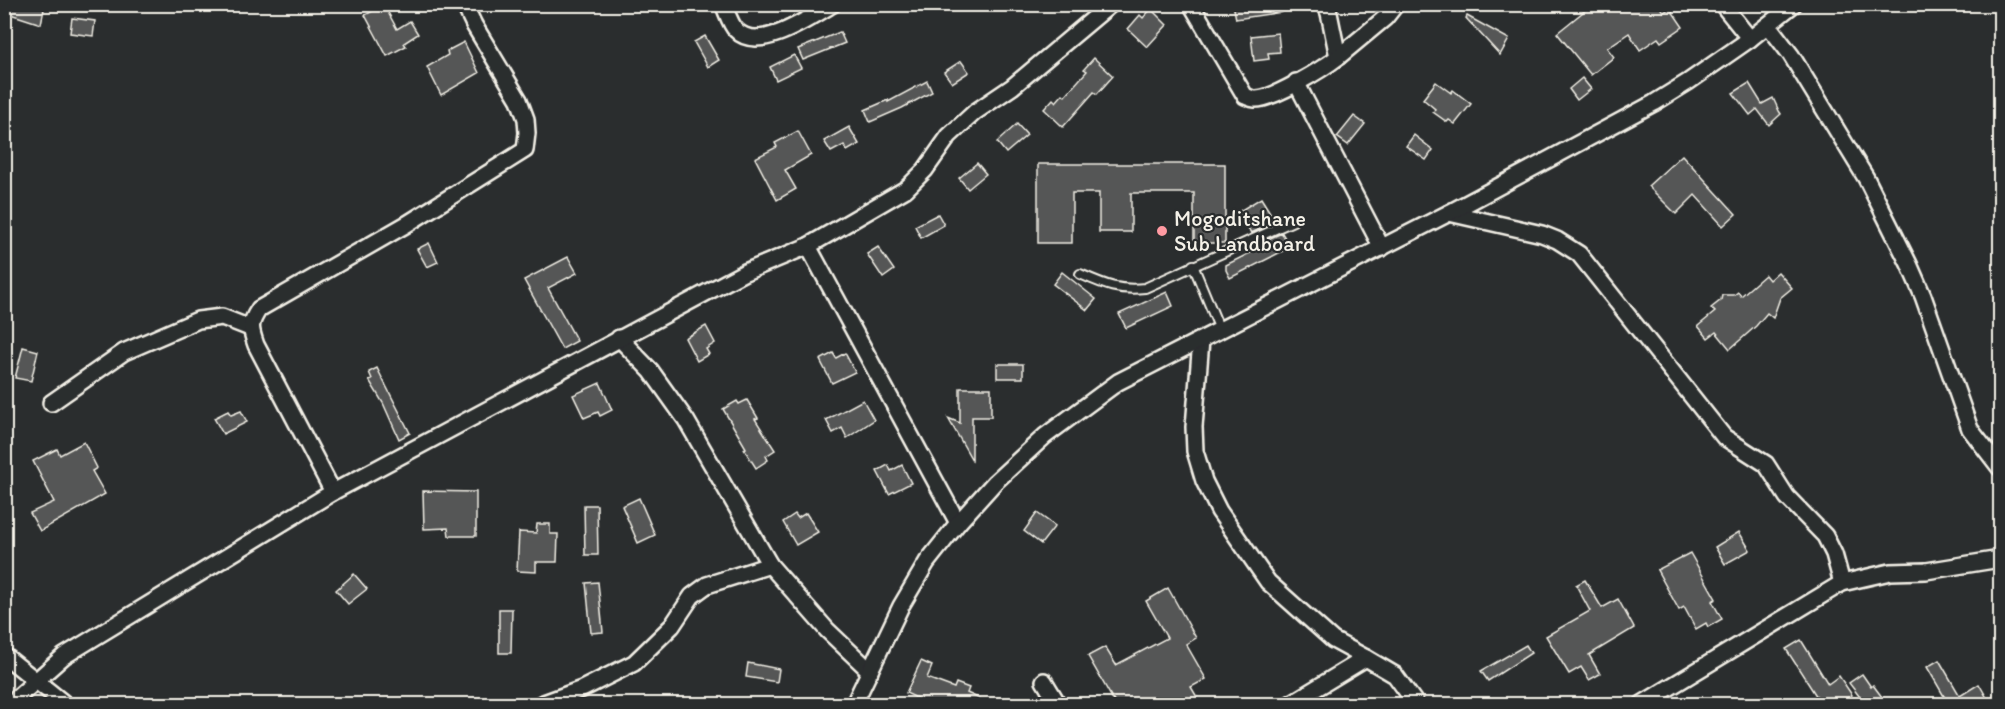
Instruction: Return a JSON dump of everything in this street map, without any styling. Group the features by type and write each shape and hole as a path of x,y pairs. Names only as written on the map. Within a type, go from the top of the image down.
{"street":[{"path":"333,492 256,345 250,328 259,309 407,224 525,150 526,119 519,100 464,4"},
{"path":"723,4 735,30 748,38 763,39 789,29 833,4"},
{"path":"10,705 64,656 333,492 745,272 808,246 906,189 925,170 949,136 975,112 1012,87 1112,4"},
{"path":"1191,4 1245,96 1255,100 1268,98 1321,70 1385,18 1396,4"},
{"path":"1325,4 1338,57"},
{"path":"1722,4 1750,39"},
{"path":"854,705 901,606 921,571 958,523 995,482 1045,436 1118,382 1382,248 1654,103 1750,39 1794,4"},
{"path":"1768,25 1791,56 1866,177 1923,296 1970,429 2001,468"},
{"path":"1296,82 1382,248"},
{"path":"1449,213 1542,234 1557,240 1579,254 1724,437 1766,465 1787,497 1825,536 1834,554 1842,583"},
{"path":"808,246 958,523"},
{"path":"51,403 124,352 198,320 222,317 250,328"},
{"path":"619,338 651,371 686,420 770,565 827,630 870,671"},
{"path":"1201,340 1194,427 1195,451 1204,481 1219,511 1268,582 1333,640 1395,675 1416,705"},
{"path":"1642,705 1842,583 1890,572 1926,571 2001,559"},
{"path":"541,705 634,663 672,626 692,596 707,585 770,565"},
{"path":"4,655 65,705"},
{"path":"1290,705 1366,658"},
{"path":"1044,681 1058,705"}],"lane":[{"path":"1080,274 1114,289 1145,288 1293,221"},
{"path":"1193,265 1220,330"}],"building":[{"path":"4,4 45,4 41,24 4,12"},
{"path":"1233,4 1281,4 1282,12 1236,19"},
{"path":"1593,4 1659,4 1664,12 1670,8 1683,27 1661,42 1658,38 1640,50 1629,33 1607,48 1614,57 1591,75 1557,33"},
{"path":"384,5 397,29 410,21 418,34 404,43 406,46 387,56 365,15"},
{"path":"1151,9 1167,25 1147,47 1128,29 1140,15 1143,18"},
{"path":"1467,16 1509,39 1500,55 1466,18"},
{"path":"72,18 95,21 93,36 70,33"},
{"path":"840,32 845,43 803,60 798,49"},
{"path":"1278,33 1280,52 1268,53 1269,59 1254,61 1251,36"},
{"path":"705,36 719,60 708,67 694,42"},
{"path":"464,42 479,73 441,95 427,67 448,55 447,51"},
{"path":"794,55 801,68 776,80 770,67"},
{"path":"1094,58 1113,76 1097,94 1094,92 1063,127 1044,109 1053,99 1056,102 1063,94 1065,96 1087,71 1084,69"},
{"path":"961,61 969,72 952,83 944,72"},
{"path":"1582,78 1591,89 1577,100 1569,89"},
{"path":"927,81 932,92 870,122 865,110 888,100 888,102"},
{"path":"1436,82 1451,93 1453,90 1471,104 1455,124 1449,120 1447,122 1433,112 1435,109 1423,99"},
{"path":"1749,83 1762,104 1773,98 1781,114 1769,125 1757,109 1750,115 1733,93"},
{"path":"1354,116 1365,124 1348,145 1337,137"},
{"path":"1017,124 1027,135 1006,153 997,142"},
{"path":"849,127 859,144 847,151 844,145 831,152 824,141"},
{"path":"798,131 811,155 785,170 796,189 777,200 755,158 777,147 775,143"},
{"path":"1414,135 1433,150 1426,160 1406,146"},
{"path":"1682,155 1736,214 1723,226 1695,195 1676,214 1648,186"},
{"path":"977,163 986,174 968,189 959,178"},
{"path":"1038,164 1225,164 1225,243 1194,243 1194,193 1131,193 1131,232 1099,232 1099,193 1072,193 1072,243 1038,243"},
{"path":"1261,198 1276,222 1251,233 1238,212"},
{"path":"938,214 944,225 921,238 915,226"},
{"path":"1282,233 1288,243 1279,243 1283,251 1230,278 1226,265 1270,243 1259,243"},
{"path":"429,243 438,262 427,267 417,249"},
{"path":"878,247 894,270 883,278 867,254"},
{"path":"568,257 577,273 548,288 577,341 562,349 524,280"},
{"path":"1062,272 1096,299 1087,310 1053,284"},
{"path":"1778,272 1792,288 1780,298 1773,318 1767,313 1730,349 1716,332 1708,338 1698,326 1715,312 1711,308 1721,300 1722,295 1734,295 1738,292 1741,296 1765,275 1769,280"},
{"path":"1167,292 1173,306 1126,328 1119,314"},
{"path":"706,326 715,343 706,349 709,354 697,361 685,338"},
{"path":"23,347 38,351 31,381 15,378"},
{"path":"833,353 836,358 845,353 855,372 832,383 820,360"},
{"path":"997,364 1023,364 1023,378 997,378"},
{"path":"377,368 410,433 399,439 383,403 369,380 372,379 369,372"},
{"path":"600,383 612,410 600,416 598,412 584,418 573,395"},
{"path":"960,388 991,388 991,417 972,417 972,460 948,418 960,423"},
{"path":"747,400 758,418 755,419 775,450 766,456 768,460 756,468 723,409 737,401 739,404"},
{"path":"863,400 874,420 847,438 842,428 833,433 826,420"},
{"path":"228,411 231,415 241,411 247,422 223,434 214,418"},
{"path":"84,442 97,468 92,471 105,494 40,531 30,513 54,502 33,461 57,449 60,455"},
{"path":"888,465 891,471 902,465 911,483 889,494 877,471"},
{"path":"423,491 476,492 476,536 449,536 448,528 424,529"},
{"path":"639,498 655,535 638,543 622,506"},
{"path":"584,505 597,505 598,555 585,555"},
{"path":"806,513 818,532 796,545 783,522 795,514 798,518"},
{"path":"1037,513 1055,526 1041,544 1024,531"},
{"path":"537,524 550,524 550,534 558,534 557,562 536,562 536,572 517,571 519,532 536,533"},
{"path":"1739,532 1750,550 1725,564 1715,547"},
{"path":"1690,553 1716,599 1712,601 1722,619 1708,627 1706,623 1696,629 1684,607 1679,610 1657,570"},
{"path":"354,574 367,589 348,604 336,590"},
{"path":"1585,580 1602,608 1618,599 1634,628 1589,655 1600,674 1589,680 1581,667 1569,674 1546,636 1590,611 1576,585"},
{"path":"598,582 603,632 591,633 586,583"},
{"path":"1168,588 1196,638 1186,644 1206,679 1191,687 1197,697 1185,705 1116,705 1088,656 1105,647 1116,665 1167,638 1146,601"},
{"path":"499,609 512,609 511,653 499,653"},
{"path":"1801,640 1828,684 1839,676 1852,695 1837,705 1822,705 1786,649"},
{"path":"1526,645 1531,653 1488,681 1481,671"},
{"path":"1939,660 1960,696 1979,684 1991,705 1945,705 1948,703 1927,667"},
{"path":"921,661 932,666 927,678 954,688 956,683 969,688 967,693 993,705 924,705 925,702 906,693"},
{"path":"748,663 779,669 777,682 746,677"},
{"path":"1862,674 1888,705 1866,705 1849,683"}],"place":[{"name":"Mogoditshane Sub Landboard","path":"1162,231"}]}
